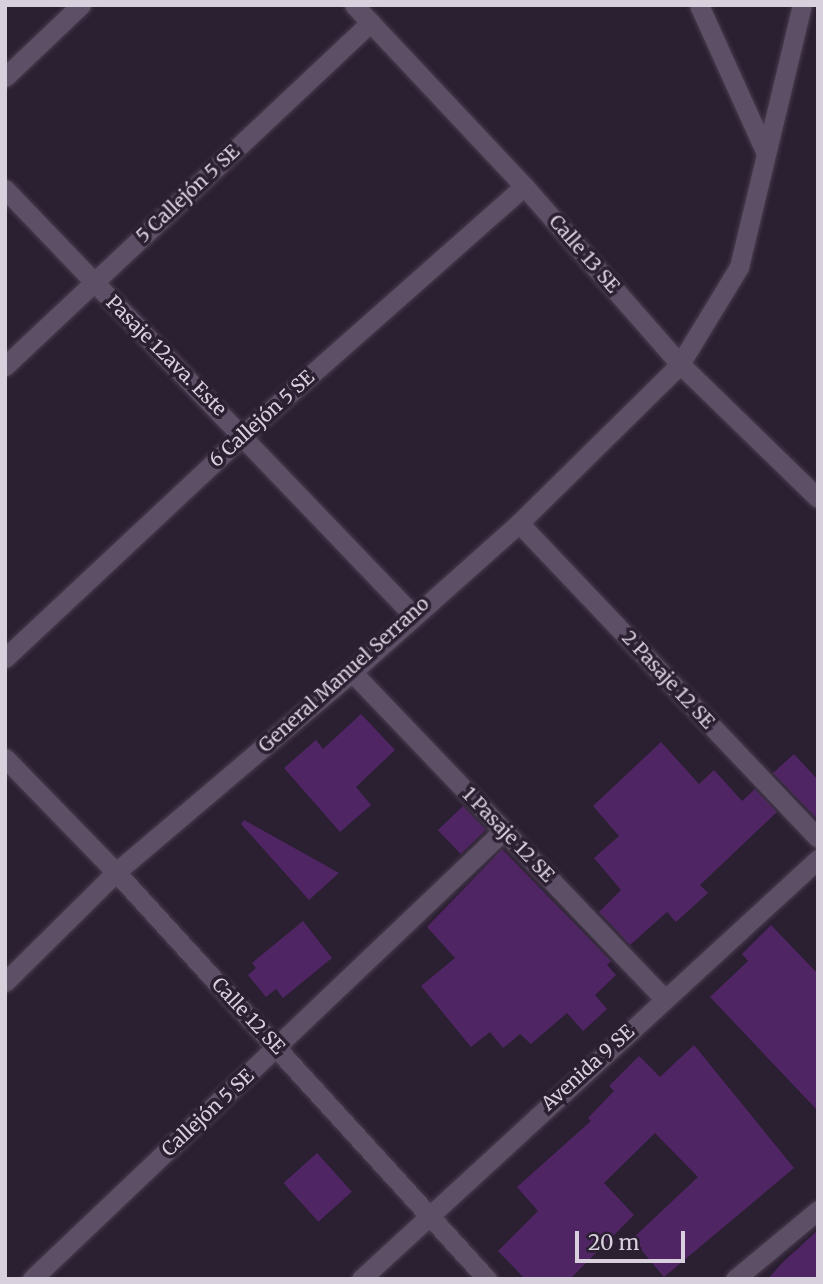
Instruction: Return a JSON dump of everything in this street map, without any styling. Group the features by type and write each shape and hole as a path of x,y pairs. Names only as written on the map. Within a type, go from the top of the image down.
{"street":[{"path":"5,77 81,5"},
{"name":"Calle 13 SE","path":"354,5 524,186 680,364 818,498"},
{"path":"699,5 764,149"},
{"name":"General Manuel Serrano","path":"5,982 116,872 352,672 412,614 519,523 680,364 738,267 764,149 802,5"},
{"name":"5 Callejón 5 SE","path":"5,366 371,22"},
{"name":"6 Callejón 5 SE","path":"5,658 244,434 524,186"},
{"name":"Pasaje 12ava. Este","path":"5,189 93,283 244,434 412,614"},
{"name":"2 Pasaje 12 SE","path":"519,523 818,838"},
{"name":"1 Pasaje 12 SE","path":"352,672 664,998"},
{"name":"Calle 12 SE","path":"5,758 116,872 487,1279"},
{"name":"Callejón 5 SE","path":"33,1279 503,831"},
{"name":"Avenida 9 SE","path":"361,1279 429,1213 818,859"},
{"path":"735,1279 815,1220"}],"building":[{"path":"361,714 395,750 356,787 371,805 340,832 284,768 316,740 323,749"},
{"path":"661,742 699,784 714,770 742,801 755,789 777,812 700,885 708,893 676,922 667,912 630,945 599,912 621,890 594,858 619,836 593,806"},
{"path":"794,754 818,780 818,820 773,773"},
{"path":"463,806 486,830 461,854 438,830"},
{"path":"244,820 339,873 309,900 241,824"},
{"path":"502,849 611,961 607,965 616,975 595,995 607,1009 583,1031 567,1013 531,1044 520,1034 503,1048 490,1032 471,1047 421,986 455,958 427,927"},
{"path":"303,921 332,958 283,998 276,989 266,997 248,975 256,968 252,963"},
{"path":"771,925 818,974 818,1111 710,997 748,961 742,954"},
{"path":"694,1045 794,1168 664,1277 632,1239 698,1177 655,1133 604,1183 634,1215 570,1279 525,1279 498,1251 538,1211 517,1187 591,1121 588,1118 614,1091 609,1086 639,1056 660,1077"},
{"path":"317,1153 352,1192 318,1222 284,1183"},
{"path":"818,1230 818,1279 768,1279 783,1262"}]}
